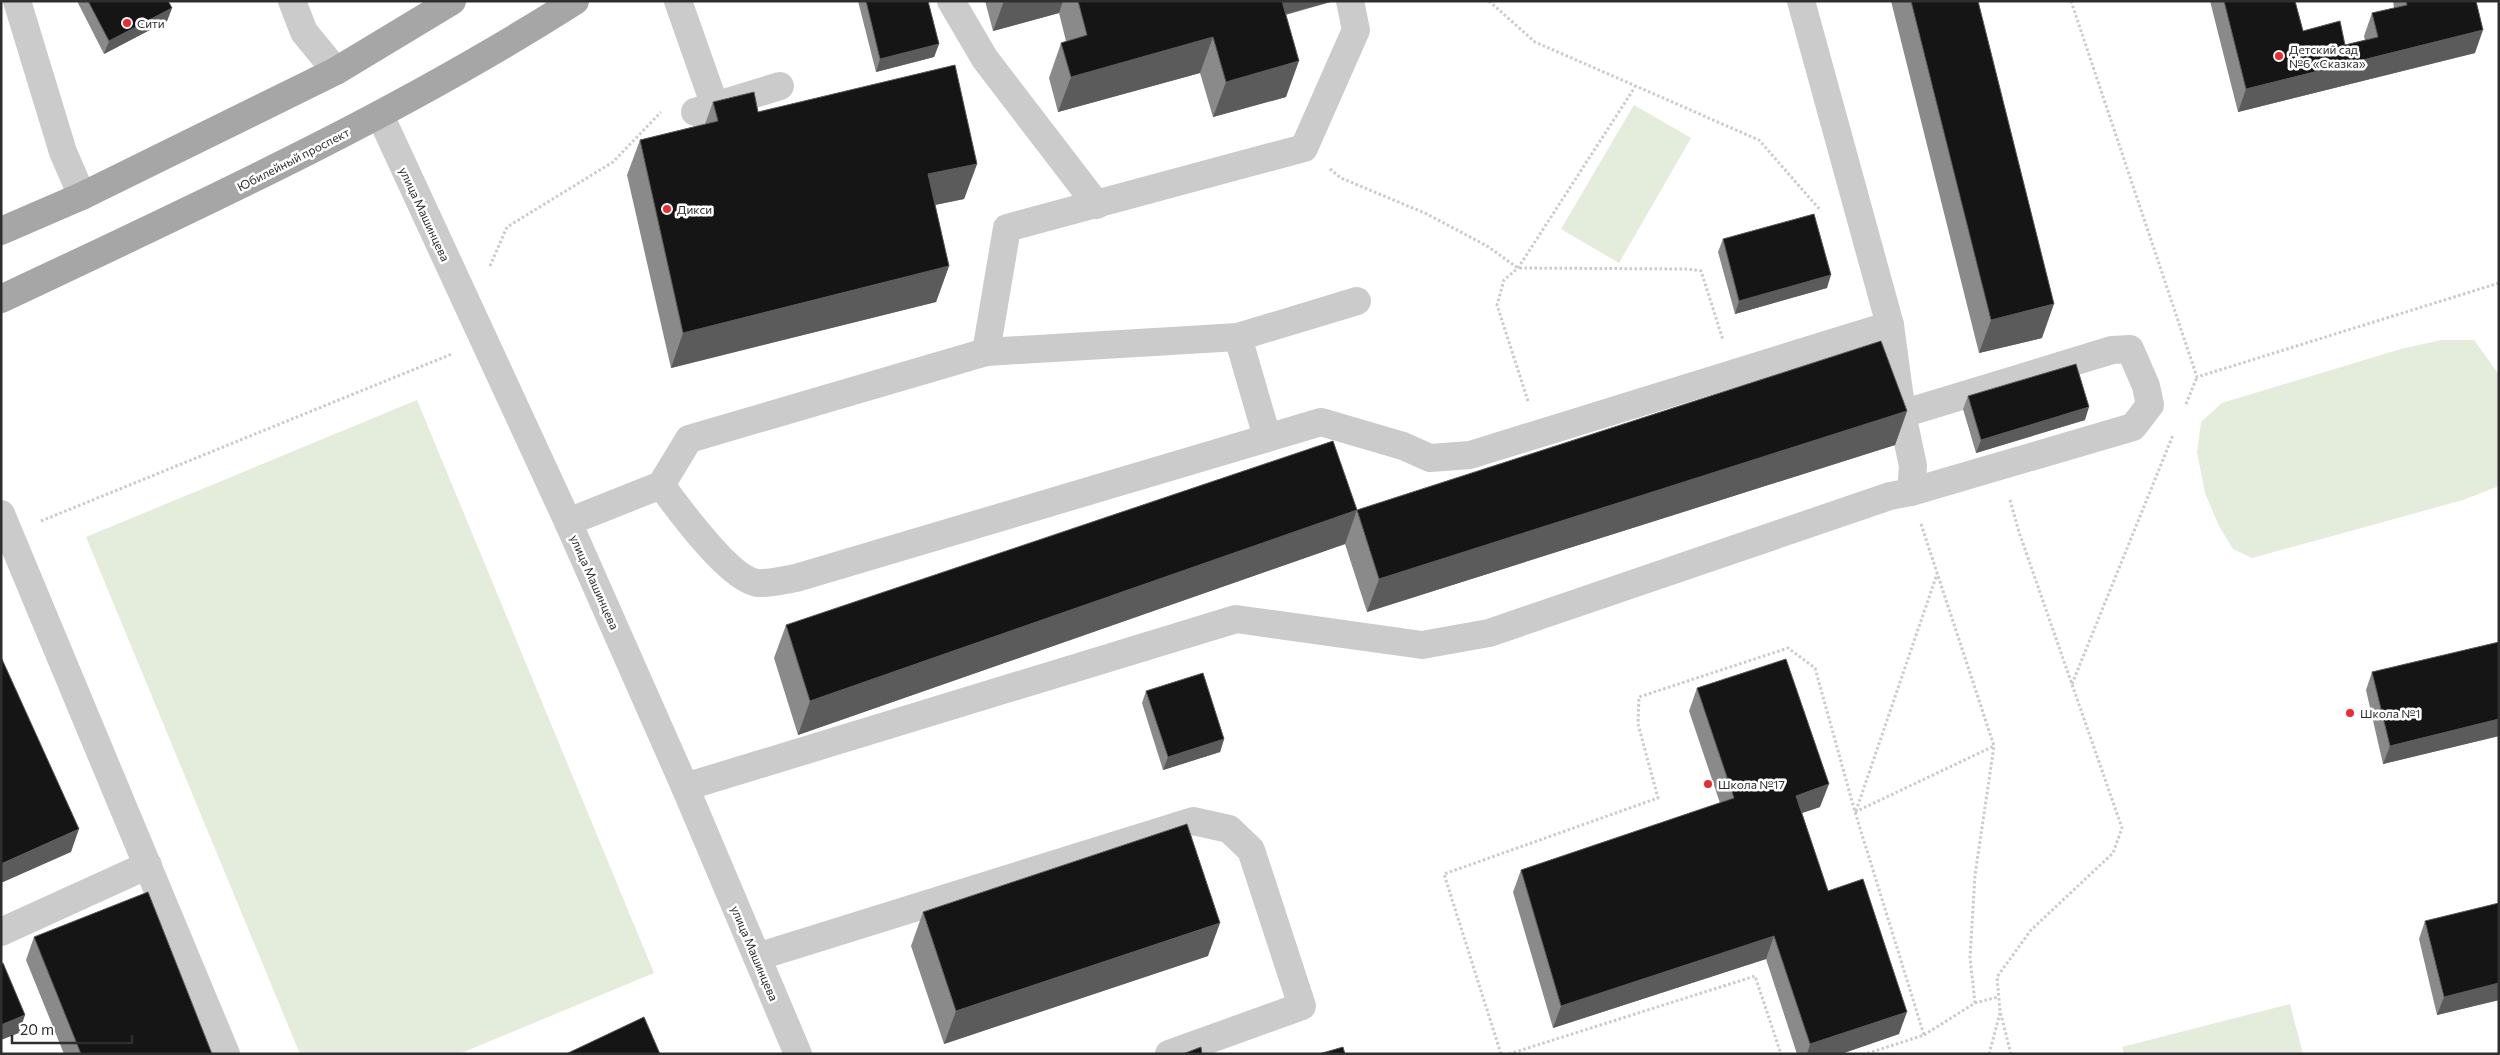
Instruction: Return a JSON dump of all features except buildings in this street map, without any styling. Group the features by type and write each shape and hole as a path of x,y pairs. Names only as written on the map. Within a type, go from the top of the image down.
{"main road":[{"path":"1,231 82,196 336,71 452,1"},
{"name":"Юбилейный проспект","path":"1,299 197,207 380,115 576,1"}],"street":[{"path":"16,1 63,152 82,196"},
{"path":"292,1 304,32 336,71"},
{"path":"678,1 701,69 705,109 780,86"},
{"path":"951,1 985,59 1097,204"},
{"path":"986,352 1007,228 1304,148 1356,30 1350,1"},
{"path":"1800,1 1890,325 1902,414 1913,466 1911,492"},
{"name":"улица Машинцева","path":"380,115 568,522 685,787 798,1054"},
{"path":"568,522 661,485 690,438 986,352 1238,337 1357,301"},
{"path":"661,485 693,527 739,575 757,583 796,578 1321,422 1403,446 1430,458 1470,455 1890,325"},
{"path":"1238,337 1267,437"},
{"path":"685,787 1236,619 1422,644 1489,633 1881,499 2133,428 2150,405 2146,386 2130,349 2112,350 1902,414"},
{"path":"6,524 226,1054"},
{"path":"757,957 1193,821 1229,829 1251,850 1302,1006 1169,1054"},
{"path":"1,932 148,865"}],"path":[{"path":"1489,1 1535,42 1759,140 1825,217"},
{"path":"2071,1 2197,376 2182,413"},
{"path":"486,274 507,228 613,162 701,69"},
{"path":"1539,434 1497,305 1504,280 1518,268 1635,87"},
{"path":"1304,148 1341,178 1427,214 1487,246 1518,268 1688,269 1701,271 1734,374"},
{"path":"2197,376 2499,283"},
{"path":"6,524 484,341"},
{"path":"2072,684 2175,431"},
{"path":"1911,492 1994,746 1975,875 1970,958 1975,1003"},
{"path":"2008,493 2019,532 2122,828 2112,853 2031,930 1997,978 2000,1011 2012,1054"},
{"path":"1856,812 1937,572"},
{"path":"1500,1054 1444,874 1658,798 1638,724 1639,697 1788,648 1815,668 1856,812 1924,1035"},
{"path":"1856,812 1994,746"},
{"path":"1509,1054 1755,976 1781,1054"},
{"path":"1866,1054 1924,1035 1975,1003 1998,997"},
{"path":"1989,1054 2000,1011"}],"green space":[{"path":"1634,105 1691,138 1619,263 1561,229"},
{"path":"2441,340 2474,340 2499,375 2499,486 2463,500 2252,558 2233,549 2219,526 2205,493 2197,452 2201,422 2222,403 2401,349"},
{"path":"417,400 654,973 459,1054 300,1054 86,537"},
{"path":"2290,1004 2303,1054 2124,1054 2122,1047"}],"place":[{"name":"Сити","path":"127,23"},
{"name":"Детский сад №6 «Сказка»","path":"2279,56"},
{"name":"Дикси","path":"667,209"},
{"name":"Школа №1","path":"2350,713"},
{"name":"Школа №17","path":"1708,784"}]}
